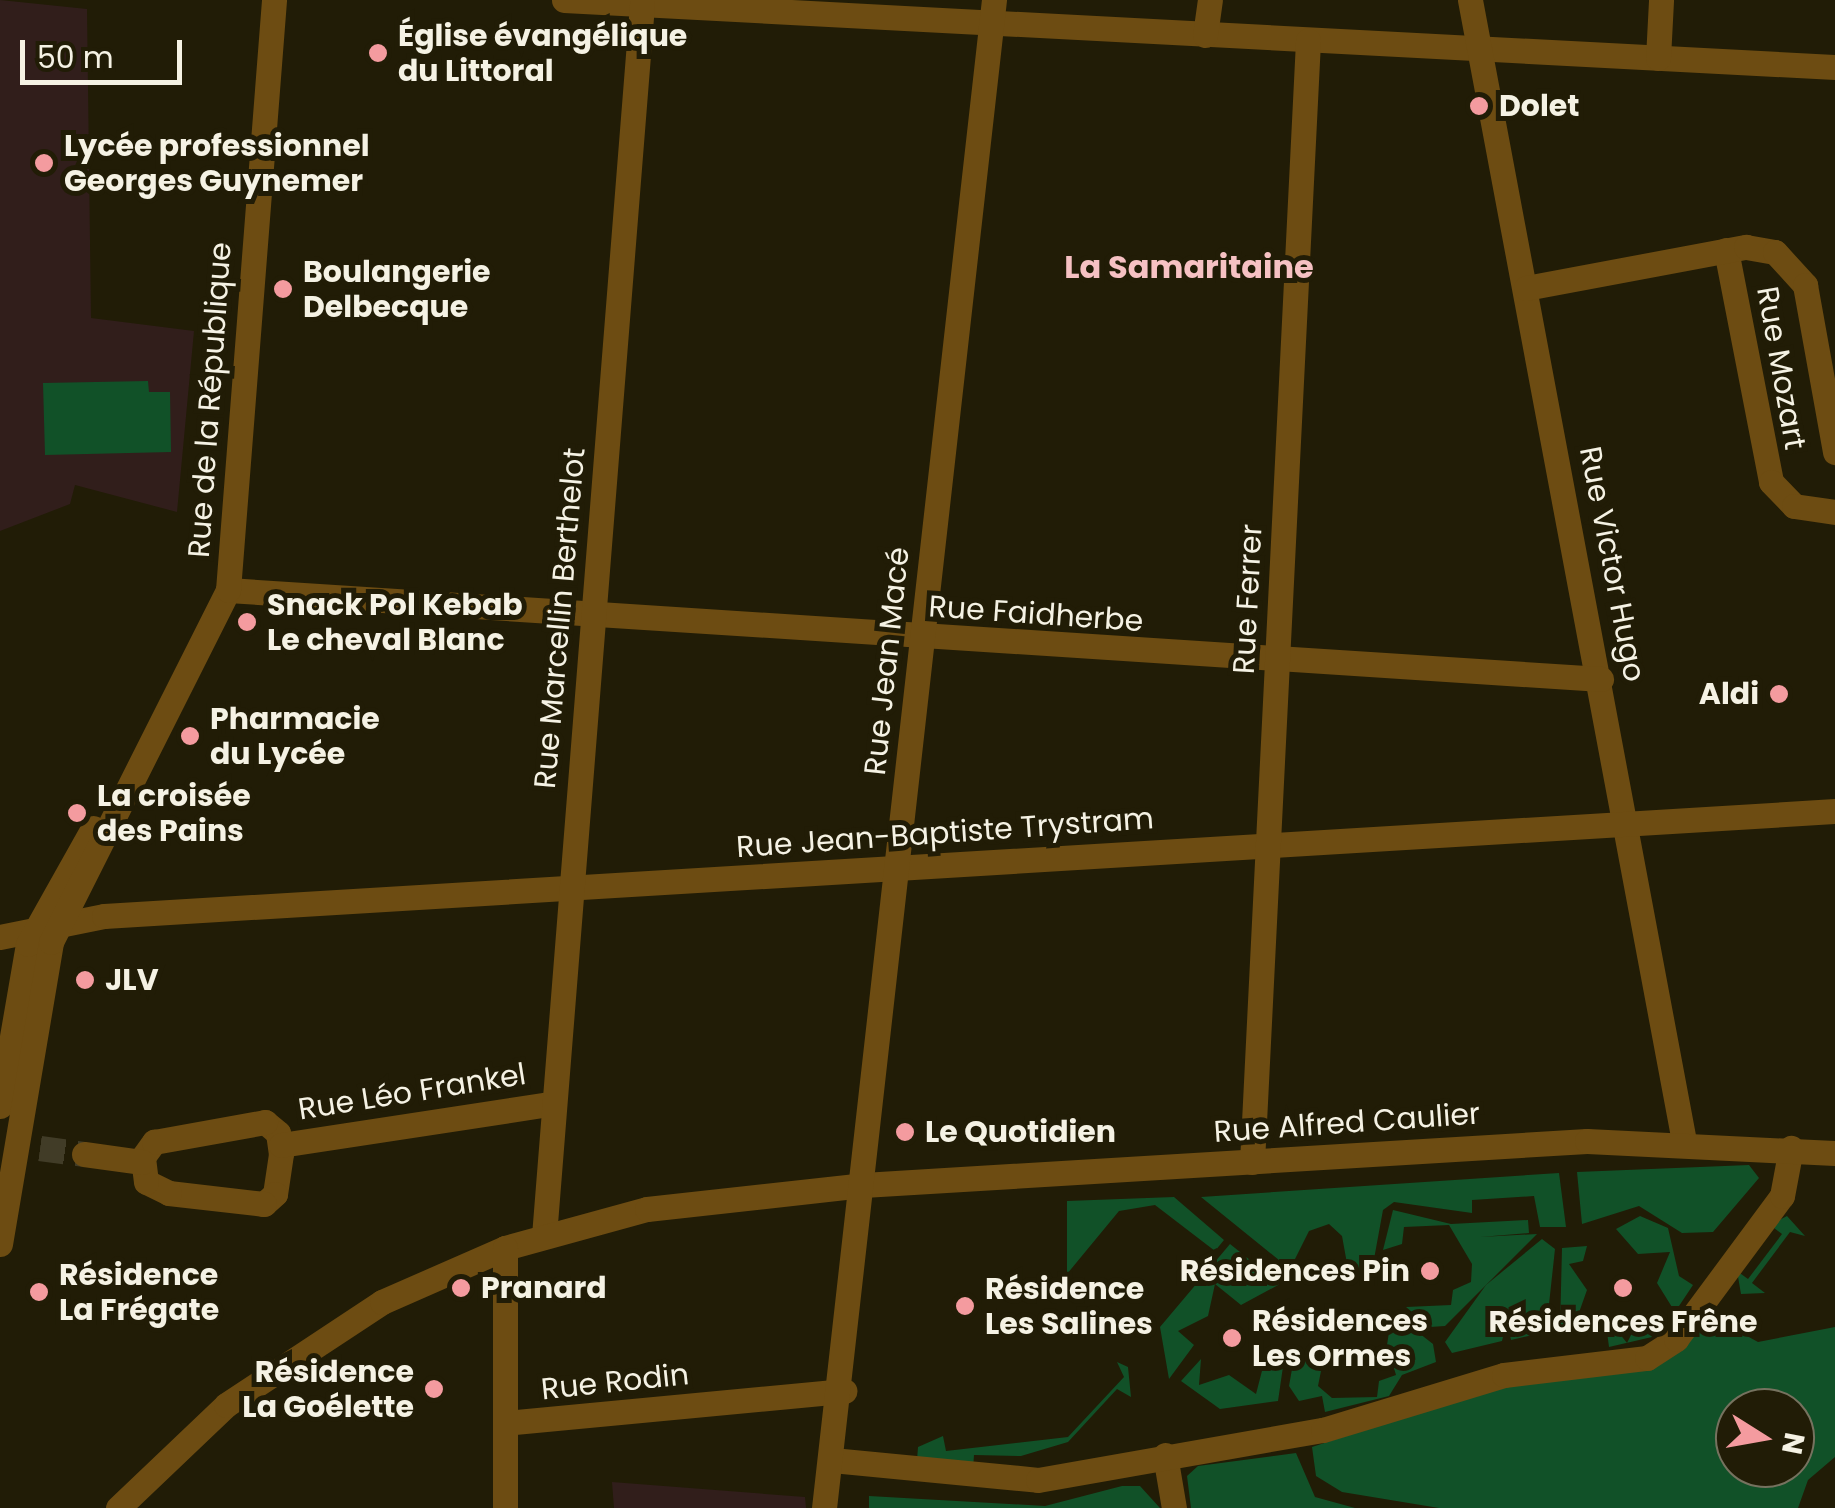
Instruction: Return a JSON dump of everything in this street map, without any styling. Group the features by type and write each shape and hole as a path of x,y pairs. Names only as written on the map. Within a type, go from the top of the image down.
{"street":[{"name":"Rue de la République","path":"0,1106 18,987 43,926 129,780 228,590 274,0"},
{"path":"564,0 992,12 1205,35 1835,66"},
{"path":"1205,35 1210,0"},
{"name":"Rue Victor Hugo","path":"1470,0 1601,679 1684,1140"},
{"path":"1658,58 1661,0"},
{"name":"Rue Marcellin Berthelot","path":"544,1236 642,4"},
{"name":"Rue Jean Macé","path":"824,1508 844,1391 896,868 992,12"},
{"name":"Rue Ferrer","path":"1252,1162 1308,40"},
{"name":"Rue Mozart","path":"1526,288 1726,250 1767,248 1800,274 1835,452"},
{"name":"Rue Mozart","path":"1726,250 1770,482 1790,504 1835,512"},
{"name":"Rue Faidherbe","path":"228,590 1277,663 1601,679"},
{"name":"Rue Jean-Baptiste Trystram","path":"0,923 43,926 571,888 1835,811"},
{"name":"Rue de la République","path":"0,1244 29,1146 43,926"},
{"name":"Rue Jean-Baptiste Trystram","path":"0,936 43,926"},
{"path":"0,946 18,987"},
{"name":"Rue Léo Frankel","path":"281,1144 554,1103"},
{"name":"Rue Léo Frankel","path":"245,1124 269,1124 281,1144 275,1194 254,1207 158,1190 142,1162 162,1138 245,1124"},
{"name":"Rue Alfred Caulier","path":"118,1508 182,1442 302,1350 420,1283 544,1236 696,1200 1252,1162 1684,1140 1835,1153"},
{"path":"832,1460 1021,1481 1323,1430 1512,1373 1654,1355 1782,1196 1791,1148"},
{"path":"84,1154 142,1162"},
{"name":"Rue Rodin","path":"505,1248 505,1423 844,1391"},
{"path":"505,1423 505,1508"},
{"path":"1165,1455 1174,1508"}],"shaded area":[{"name":"Lycée professionnel Georges Guynemer","path":"0,0 87,9 91,318 194,331 177,512 75,485 70,504 0,531"},
{"path":"612,1482 805,1497 806,1508 614,1508"}],"green space":[{"path":"148,381 149,392 170,392 171,452 45,455 43,383"},
{"path":"1749,1165 1759,1178 1713,1232 1682,1233 1639,1206 1582,1224 1577,1172"},
{"path":"1559,1173 1566,1227 1540,1227 1534,1196 1472,1200 1472,1213 1394,1202 1383,1210 1372,1270 1350,1280 1342,1236 1329,1224 1309,1231 1290,1269 1201,1197"},
{"path":"1174,1197 1224,1240 1215,1251 1155,1205 1119,1211 1067,1274 1067,1201"},
{"path":"1393,1210 1451,1224 1528,1220 1529,1233 1480,1237 1537,1234 1445,1326 1430,1327 1406,1307 1451,1305 1453,1290 1471,1282 1472,1264 1449,1225 1404,1227 1402,1244 1383,1250"},
{"path":"1640,1216 1668,1228 1679,1276 1693,1285 1675,1312 1657,1283 1670,1252 1638,1254 1616,1229"},
{"path":"1787,1216 1805,1236 1790,1232 1752,1283 1765,1293 1741,1294 1737,1271 1748,1279 1782,1234 1770,1225"},
{"path":"1542,1239 1555,1249 1546,1332 1511,1340 1507,1320 1502,1341 1452,1353 1445,1342 1486,1285"},
{"path":"1230,1244 1280,1284 1241,1305 1215,1284 1208,1316 1178,1331 1194,1345 1169,1379 1160,1327"},
{"path":"1587,1246 1583,1261 1569,1264 1587,1290 1576,1321 1607,1318 1627,1343 1609,1347 1607,1332 1560,1329 1562,1248"},
{"path":"1392,1312 1433,1344 1436,1362 1402,1375 1389,1396 1325,1412 1322,1396 1299,1401 1289,1386 1295,1352 1321,1371 1318,1386 1332,1398 1377,1397 1379,1381 1396,1375 1387,1345"},
{"path":"1705,1313 1758,1342 1835,1327 1835,1457 1815,1474 1815,1388 1715,1388 1715,1488 1805,1488 1798,1508 1439,1508 1342,1492 1316,1476 1312,1447 1493,1388 1657,1364"},
{"path":"1639,1319 1652,1337 1627,1343"},
{"path":"1285,1353 1278,1401 1220,1409 1181,1381 1201,1359 1199,1385 1229,1375 1256,1394 1264,1363"},
{"path":"1117,1362 1128,1367 1131,1397 1117,1389 1068,1442 1021,1456 974,1455 973,1469 917,1460 918,1447 943,1436 946,1451 1068,1437 1124,1377"},
{"path":"1296,1453 1315,1497 1355,1508 1191,1508 1187,1476 1198,1466"},
{"path":"1122,1486 1140,1486 1160,1508 869,1508 869,1496 1045,1506"}],"tunnel":[{"path":"40,1148 84,1154"}],"place":[{"name":"Église évangélique du Littoral","path":"378,53"},
{"name":"Dolet","path":"1479,106"},
{"name":"Lycée professionnel Georges Guynemer","path":"44,163"},
{"name":"Boulangerie Delbecque","path":"283,289"},
{"name":"Snack Pol Kebab Le cheval Blanc","path":"247,622"},
{"name":"Aldi","path":"1779,694"},
{"name":"Pharmacie du Lycée","path":"190,736"},
{"name":"La croisée des Pains","path":"77,813"},
{"name":"JLV","path":"85,980"},
{"name":"Le Quotidien","path":"905,1132"},
{"name":"Résidences Pin","path":"1430,1271"},
{"name":"Pranard","path":"461,1288"},
{"name":"Résidences Frêne","path":"1623,1288"},
{"name":"Résidence La Frégate","path":"39,1292"},
{"name":"Résidence Les Salines","path":"965,1306"},
{"name":"Résidences Les Ormes","path":"1232,1338"},
{"name":"Résidence La Goélette","path":"434,1389"}],"district":[{"name":"La Samaritaine","path":"1189,267"}]}
